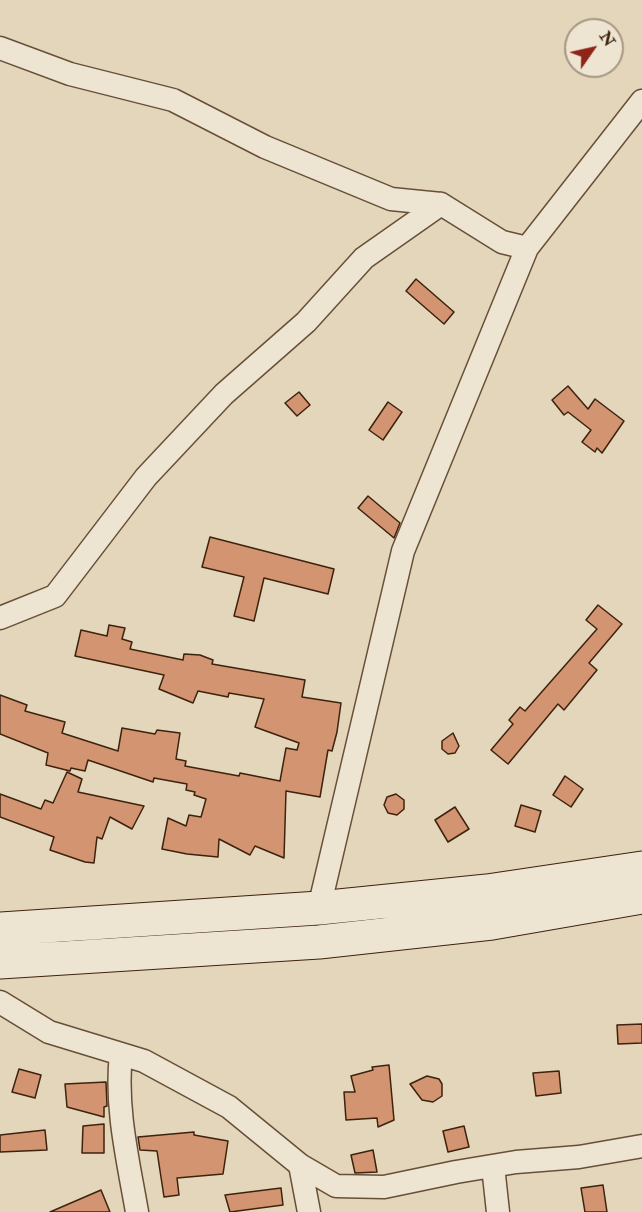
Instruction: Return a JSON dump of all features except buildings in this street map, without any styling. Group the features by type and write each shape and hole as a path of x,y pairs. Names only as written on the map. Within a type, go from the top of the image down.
{"main road":[{"path":"0,929 319,908 488,891 642,868"},
{"path":"0,962 320,942 492,923 642,897"}],"street":[{"path":"0,48 70,74 173,100 265,147 391,199 441,204 502,242 527,248"},
{"path":"319,908 403,551 527,248 642,101"},
{"path":"0,618 55,596 146,477 224,394 306,322 364,258 441,204"},
{"path":"0,1002 49,1032 144,1061 229,1107 300,1165 336,1186 384,1187 516,1162 579,1157 642,1146"},
{"path":"121,1054 119,1075 124,1138 137,1212"},
{"path":"300,1165 309,1212"},
{"path":"493,1166 498,1212"}]}
